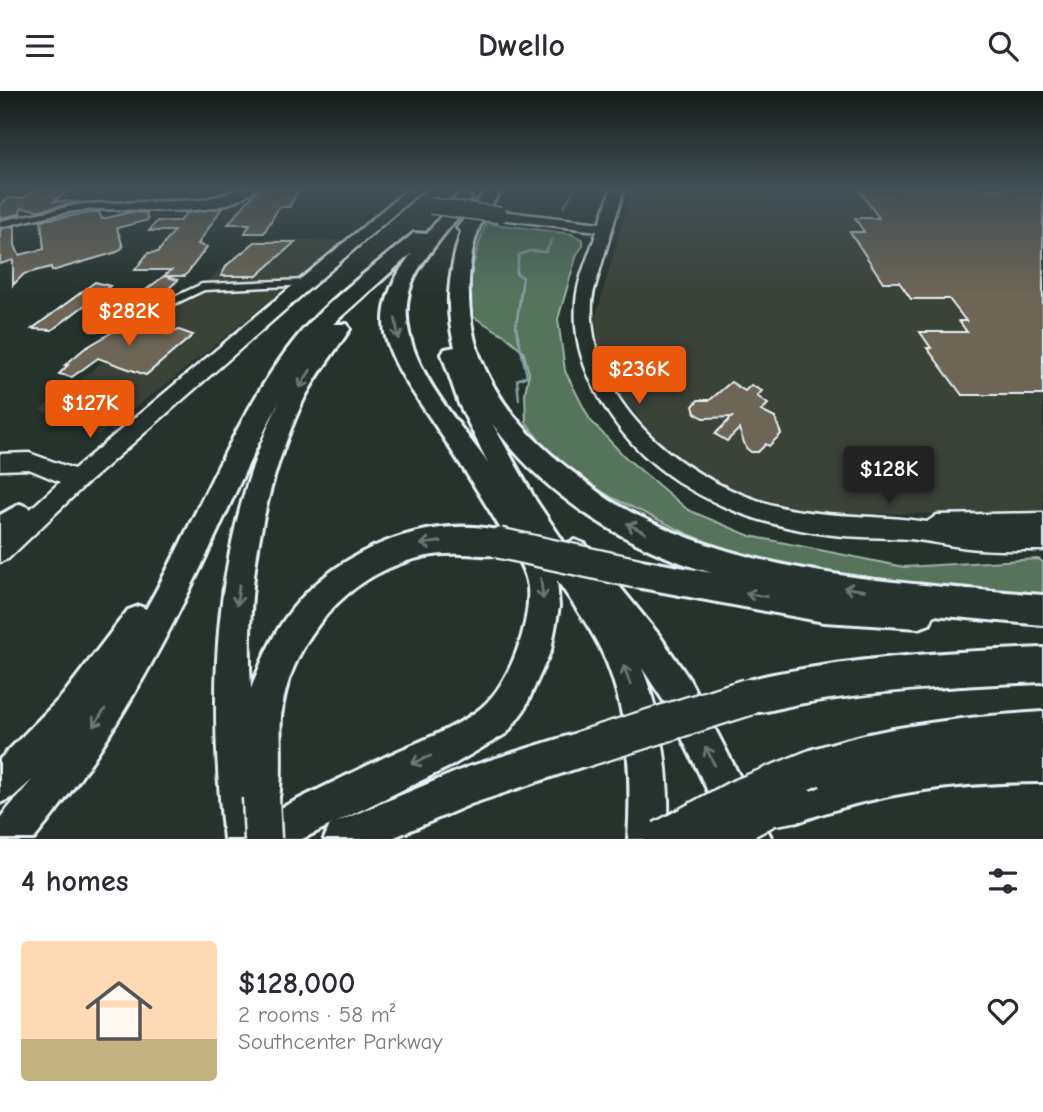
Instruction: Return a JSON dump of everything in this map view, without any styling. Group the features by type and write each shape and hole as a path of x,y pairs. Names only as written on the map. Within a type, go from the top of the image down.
{"highway":[{"path":"8,839 63,771 117,689 177,581 272,394 298,352 350,297 442,224"},
{"path":"446,224 329,340 296,393 278,431 259,483 242,560 233,652 248,814 262,839 396,771 438,753 494,720 512,698 535,650 543,607 543,586 538,566 492,488 427,394 404,355 396,332 395,309 407,272 449,224"},
{"path":"463,224 458,296 460,332 491,403 512,432 541,463 606,513 662,541 747,570 834,586 1043,610"},
{"path":"466,224 453,259 448,289 448,324 461,383 471,408 531,517 606,628 622,660 637,707 643,745 648,787 648,839"},
{"path":"497,454 611,599 669,680 752,839"},
{"path":"0,784 33,756 96,684 224,486"},
{"path":"248,814 260,756 268,691 288,642 319,601 359,568 397,551 439,541 499,543 636,573 824,607 1043,617"},
{"path":"344,839 468,786 748,697 821,681 864,675 1043,665"},
{"path":"662,839 691,820 755,789 886,746 937,738 1043,730"},
{"path":"712,839 769,808 798,803 865,781 907,771 1002,762 1043,762"}],"main road":[{"path":"0,552 76,480 376,224"},
{"path":"560,224 605,228"},
{"path":"560,224 588,235 598,252"},
{"path":"606,224 588,282 583,313 588,355 610,401 637,434 666,462 688,477 740,504 790,519 842,526 908,529 970,538 1043,540"},
{"path":"0,462 24,460 41,464 76,480"},
{"path":"7,527 76,480"},
{"path":"908,529 957,523 1043,523"}],"street":[{"path":"107,319 139,317 202,287 307,283"}],"shaded area":[{"path":"622,224 1043,224 1043,515 824,513 781,506 737,493 704,475 652,435 619,393 602,362 595,319"},
{"path":"256,239 344,240 169,382 98,435 40,410 185,300"}],"green space":[{"path":"486,224 572,234 583,240 558,319 565,371 590,420 625,457 688,510 750,536 904,567 1038,559 1043,562 1043,595 1000,597 766,565 688,534 613,498 566,469 526,422 525,393 529,373 523,351 504,335 470,315 470,280"}],"building":[{"path":"41,224 133,224 117,228 123,247 117,252 52,271 51,267 24,274 13,285 13,260 0,264 0,229 15,226 15,245 19,255 44,249"},
{"path":"155,224 211,224 198,244 207,247 185,276 164,276 171,270 135,270 148,253 158,252 174,231 149,231"},
{"path":"228,224 269,224 264,233 245,233 250,224"},
{"path":"859,224 1043,224 1043,395 962,395 927,348 931,348 920,332 967,332 959,321 966,321 949,299 911,299 899,282 883,282 850,232 864,232"},
{"path":"255,242 295,242 257,276 221,276 227,265"},
{"path":"164,276 178,280 152,304 136,311 117,312"},
{"path":"95,282 110,286 52,330 32,329"},
{"path":"163,313 142,325 168,334 179,330 193,335 146,375 98,358 72,377 59,374 68,365 65,365 84,349 114,331 92,331 102,323 107,326 143,322"},
{"path":"731,382 745,391 751,385 762,391 757,396 768,404 761,411 775,418 781,434 758,452 751,452 746,448 739,429 727,441 715,434 732,417 704,418 695,413 693,406 698,400 710,400"}],"waterway":[{"path":"519,400 517,380 527,376 516,327 523,277 516,274 519,255 530,251 546,252 552,239"}]}
